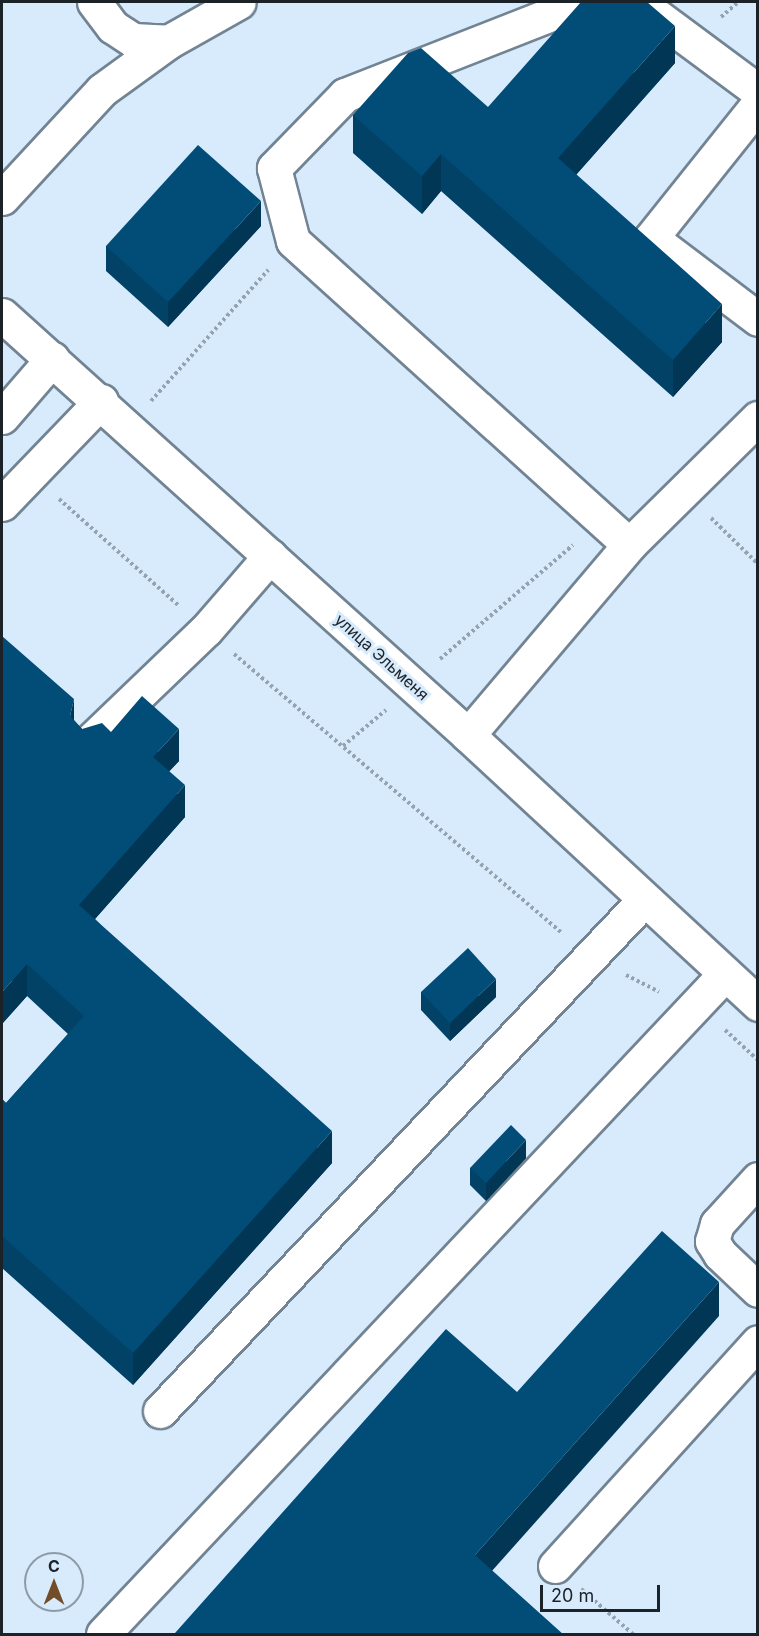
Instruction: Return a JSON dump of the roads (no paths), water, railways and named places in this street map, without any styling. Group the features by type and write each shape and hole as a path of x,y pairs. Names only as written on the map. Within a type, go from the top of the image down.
{"street":[{"path":"94,2 113,27 133,40 168,42"},
{"path":"2,198 102,90 168,42 239,2"},
{"path":"582,2 345,95 274,168 293,241 629,545"},
{"path":"638,2 758,91"},
{"path":"758,104 651,238 758,319"},
{"name":"улица Эльменя","path":"2,315 129,426 468,735 758,1004"},
{"path":"2,417 52,359"},
{"path":"2,504 101,401"},
{"path":"468,735 629,545 758,418"},
{"path":"88,743 206,630 270,556"},
{"path":"160,1411 593,958 644,900"},
{"path":"103,1635 725,974"},
{"path":"758,1179 717,1224 712,1241 720,1254 758,1290"},
{"path":"555,1566 758,1342"}]}
